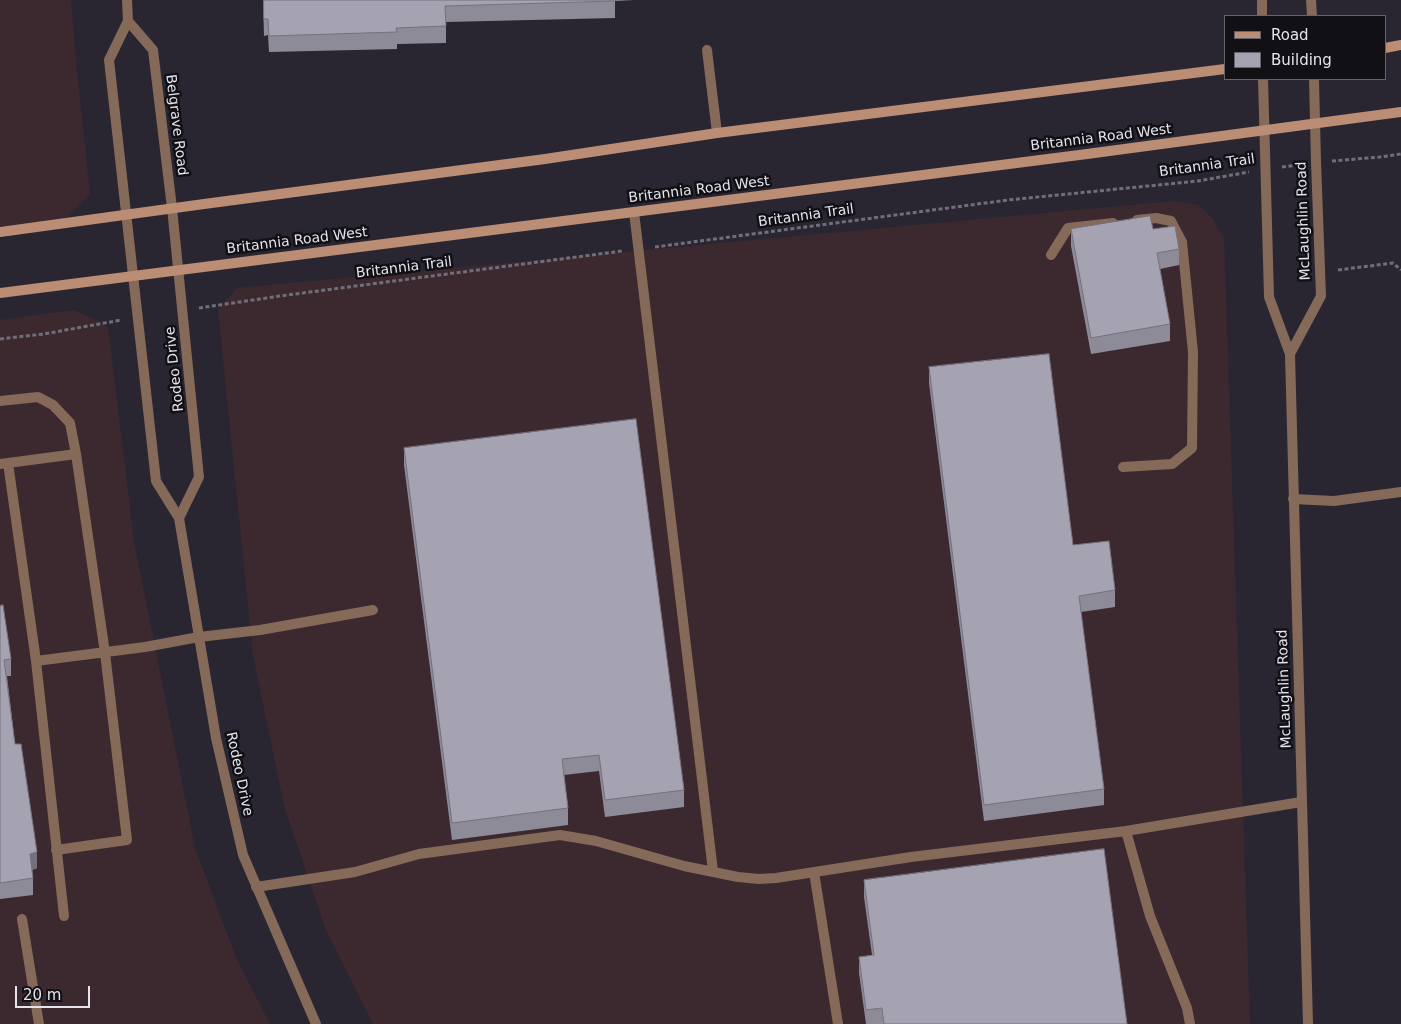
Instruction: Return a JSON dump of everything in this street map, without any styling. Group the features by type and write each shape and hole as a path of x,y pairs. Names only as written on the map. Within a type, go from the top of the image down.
{"main road":[{"path":"1386,48 1401,46"},
{"path":"0,232 544,159 716,133 1224,69"},
{"name":"Britannia Road West","path":"0,294 1401,112"}],"street":[{"path":"126,0 128,20 109,60 127,215"},
{"path":"1262,0 1262,15"},
{"path":"1311,0 1312,15"},
{"name":"Belgrave Road","path":"128,20 153,50 176,242"},
{"path":"707,50 716,133"},
{"name":"McLaughlin Road","path":"1263,80 1270,297 1290,354 1308,1024"},
{"name":"McLaughlin Road","path":"1290,354 1321,296 1314,80"},
{"path":"634,212 713,871"},
{"name":"Rodeo Drive","path":"127,215 156,481 179,518 216,738 243,855 316,1024"},
{"path":"1051,255 1068,228 1156,218 1171,221 1182,242 1193,352 1192,448 1172,464 1124,467"},
{"name":"Rodeo Drive","path":"176,242 199,477 179,518"},
{"path":"0,401 38,397 53,405 70,423 105,653 127,840 56,850"},
{"path":"64,916 36,661 4,463 76,454"},
{"path":"1293,499 1334,501 1401,492"},
{"path":"36,661 105,653 199,637 260,630 373,610"},
{"path":"256,887 355,872 419,854 560,835 596,841 684,866 738,877 776,878 920,856 1126,830 1301,802"},
{"path":"1126,830 1150,916 1187,1008 1190,1024"},
{"path":"814,872 838,1024"},
{"path":"22,919 39,1024"}],"path":[{"name":"Britannia Trail","path":"214,306 299,293 1008,200 1198,181 1316,162 1380,158 1401,154"},
{"path":"1320,272 1393,263 1401,270"},
{"path":"0,339 44,334 94,324"}],"shaded area":[{"path":"0,0 71,0 90,194 64,220 0,227"},
{"path":"1174,201 1199,205 1213,219 1224,239 1250,1024 373,1024 326,930 284,806 253,655 218,310 237,288"},
{"path":"74,310 108,326 134,541 195,848 237,960 270,1024 0,1024 0,320"}],"building":[{"path":"264,0 615,1 445,6 446,26 396,28 397,32 269,36 268,19 264,19"},
{"path":"1150,216 1153,229 1175,226 1179,249 1157,253 1170,324 1091,338 1071,229"},
{"path":"1049,354 1073,545 1109,541 1115,590 1079,596 1104,789 984,805 929,367"},
{"path":"636,419 684,790 605,800 599,755 562,759 568,808 452,823 404,448"},
{"path":"3,605 11,659 4,660 15,744 21,744 37,852 30,854 33,878 0,883 0,606"},
{"path":"1104,849 1127,1024 884,1024 882,1008 866,1010 859,957 874,955 864,880"}]}
